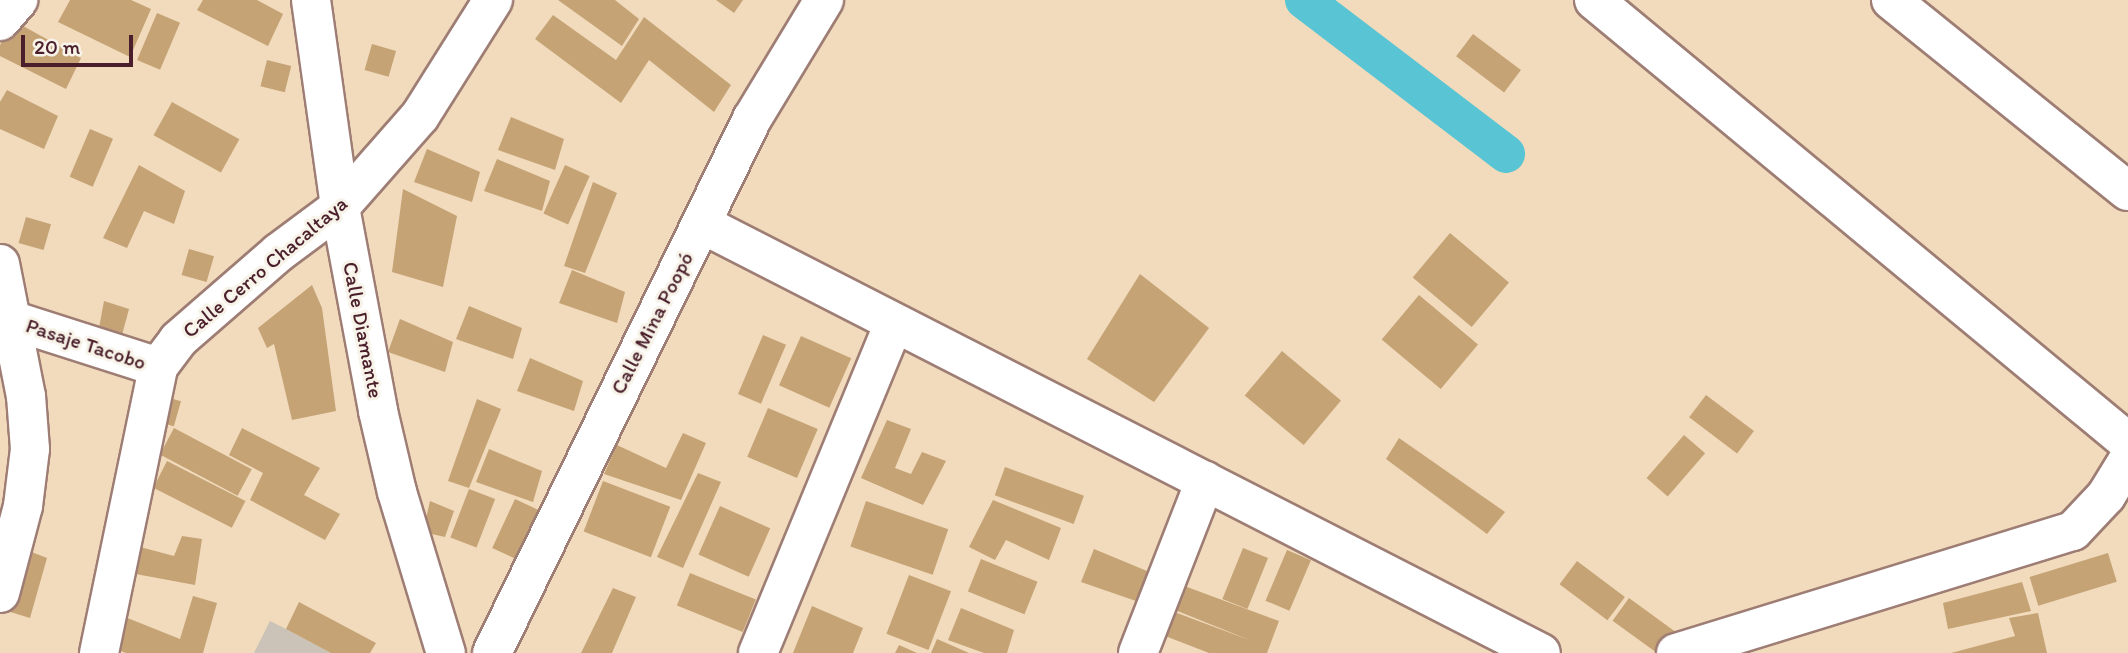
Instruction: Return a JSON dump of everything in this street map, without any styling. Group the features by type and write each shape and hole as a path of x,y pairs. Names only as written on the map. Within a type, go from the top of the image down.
{"street":[{"path":"0,20 18,0"},
{"name":"Calle Diamante","path":"312,0 340,207 397,492 446,653"},
{"name":"Calle Cerro Chacaltaya","path":"99,653 158,367 178,340 278,253 340,207 419,116 493,0"},
{"name":"Calle Mina Poopó","path":"492,653 752,119 824,0"},
{"path":"1594,0 2128,442"},
{"path":"1891,0 2128,191"},
{"path":"702,224 893,325 1541,653"},
{"path":"0,264 14,321 30,449 23,506 0,593"},
{"name":"Pasaje Tacobo","path":"14,321 158,367"},
{"path":"758,653 893,325"},
{"path":"1676,653 2073,531 2106,496 2128,460"},
{"path":"1138,653 1205,481"}],"shaded area":[{"path":"270,621 286,629 331,653 254,653"}],"building":[{"path":"70,0 131,0 151,9 130,57 58,22"},
{"path":"203,0 257,0 283,14 268,46 197,10"},
{"path":"558,0 615,0 639,19 622,46"},
{"path":"716,0 743,0 734,13"},
{"path":"157,13 180,23 160,70 137,60"},
{"path":"553,15 616,60 644,17 731,85 714,112 649,60 621,103 535,39"},
{"path":"14,21 81,58 66,89 0,56 0,45"},
{"path":"1473,34 1521,70 1504,92 1456,56"},
{"path":"372,44 396,51 389,77 365,70"},
{"path":"267,60 291,66 285,92 260,86"},
{"path":"7,90 58,116 44,149 0,129 0,102"},
{"path":"172,102 239,139 221,173 154,135"},
{"path":"511,117 564,139 555,170 498,150"},
{"path":"90,129 113,139 93,187 70,177"},
{"path":"427,149 480,172 472,202 414,182"},
{"path":"497,159 550,181 542,211 484,191"},
{"path":"139,165 185,191 174,224 144,211 127,248 103,238"},
{"path":"565,165 590,176 568,224 543,213"},
{"path":"593,182 617,193 585,273 564,266"},
{"path":"403,189 457,216 443,287 392,272"},
{"path":"26,217 51,224 44,250 19,243"},
{"path":"1450,233 1509,282 1472,327 1413,277"},
{"path":"189,249 214,256 207,282 182,275"},
{"path":"572,270 625,292 617,323 559,303"},
{"path":"1140,274 1209,328 1154,402 1087,359"},
{"path":"312,285 322,308 336,411 292,420 274,344 267,348 258,328"},
{"path":"1419,295 1478,344 1441,389 1382,339"},
{"path":"104,301 129,309 122,335 99,328"},
{"path":"469,306 522,328 513,359 456,339"},
{"path":"400,319 453,342 445,372 388,352"},
{"path":"763,335 786,345 761,404 738,394"},
{"path":"801,336 851,358 829,408 779,385"},
{"path":"1282,351 1341,400 1304,445 1245,395"},
{"path":"530,358 583,381 574,411 517,391"},
{"path":"156,394 181,401 174,426 149,419"},
{"path":"1706,395 1754,431 1737,453 1689,417"},
{"path":"477,399 501,409 469,488 448,481"},
{"path":"768,408 818,429 797,478 747,457"},
{"path":"887,420 911,429 895,468 911,474 922,452 946,461 923,505 861,478"},
{"path":"174,428 252,469 238,496 160,454"},
{"path":"242,428 320,468 304,495 340,514 325,540 250,500 263,473 229,455"},
{"path":"683,433 706,443 681,500 604,474 617,445 666,468"},
{"path":"1684,435 1705,453 1668,496 1647,478"},
{"path":"1399,438 1505,512 1487,534 1386,459"},
{"path":"489,449 542,471 533,502 476,482"},
{"path":"167,461 245,501 232,528 153,488"},
{"path":"1005,467 1084,496 1074,524 995,495"},
{"path":"698,473 721,482 683,568 657,557"},
{"path":"603,481 670,507 651,557 584,531"},
{"path":"469,489 495,499 477,548 450,538"},
{"path":"515,499 539,510 516,559 492,548"},
{"path":"993,500 1061,528 1049,560 1006,540 995,560 969,547"},
{"path":"430,501 454,511 445,537 423,532"},
{"path":"866,501 948,529 933,575 850,546"},
{"path":"720,506 770,528 749,577 698,554"},
{"path":"182,536 202,539 195,585 125,572 129,544 174,556"},
{"path":"1243,548 1268,558 1247,609 1222,599"},
{"path":"1094,549 1147,571 1139,602 1081,582"},
{"path":"1287,550 1311,560 1289,611 1266,601"},
{"path":"29,551 47,558 30,618 7,611"},
{"path":"2108,553 2117,582 2038,606 2030,577"},
{"path":"981,559 1038,582 1024,614 968,591"},
{"path":"1577,561 1625,597 1607,620 1560,584"},
{"path":"690,573 756,600 743,632 677,605"},
{"path":"909,575 951,591 928,650 886,634"},
{"path":"2022,582 2031,611 1948,629 1943,603"},
{"path":"1179,584 1279,621 1267,653 1209,653 1160,634 1169,610 1252,641 1170,608"},
{"path":"613,588 636,597 612,653 581,653"},
{"path":"193,596 217,603 203,653 126,653 107,646 115,613 180,639"},
{"path":"1629,598 1677,633 1662,653 1657,653 1613,621"},
{"path":"299,602 376,643 370,653 331,653 286,629"},
{"path":"812,606 863,628 853,653 793,653"},
{"path":"961,608 1014,630 1007,653 984,653 948,640"},
{"path":"2038,613 2047,653 1951,653 2015,636 2009,618"},
{"path":"937,639 969,653 931,653"},
{"path":"899,645 917,653 895,653"}],"waterway":[{"path":"1304,0 1506,154"}]}
